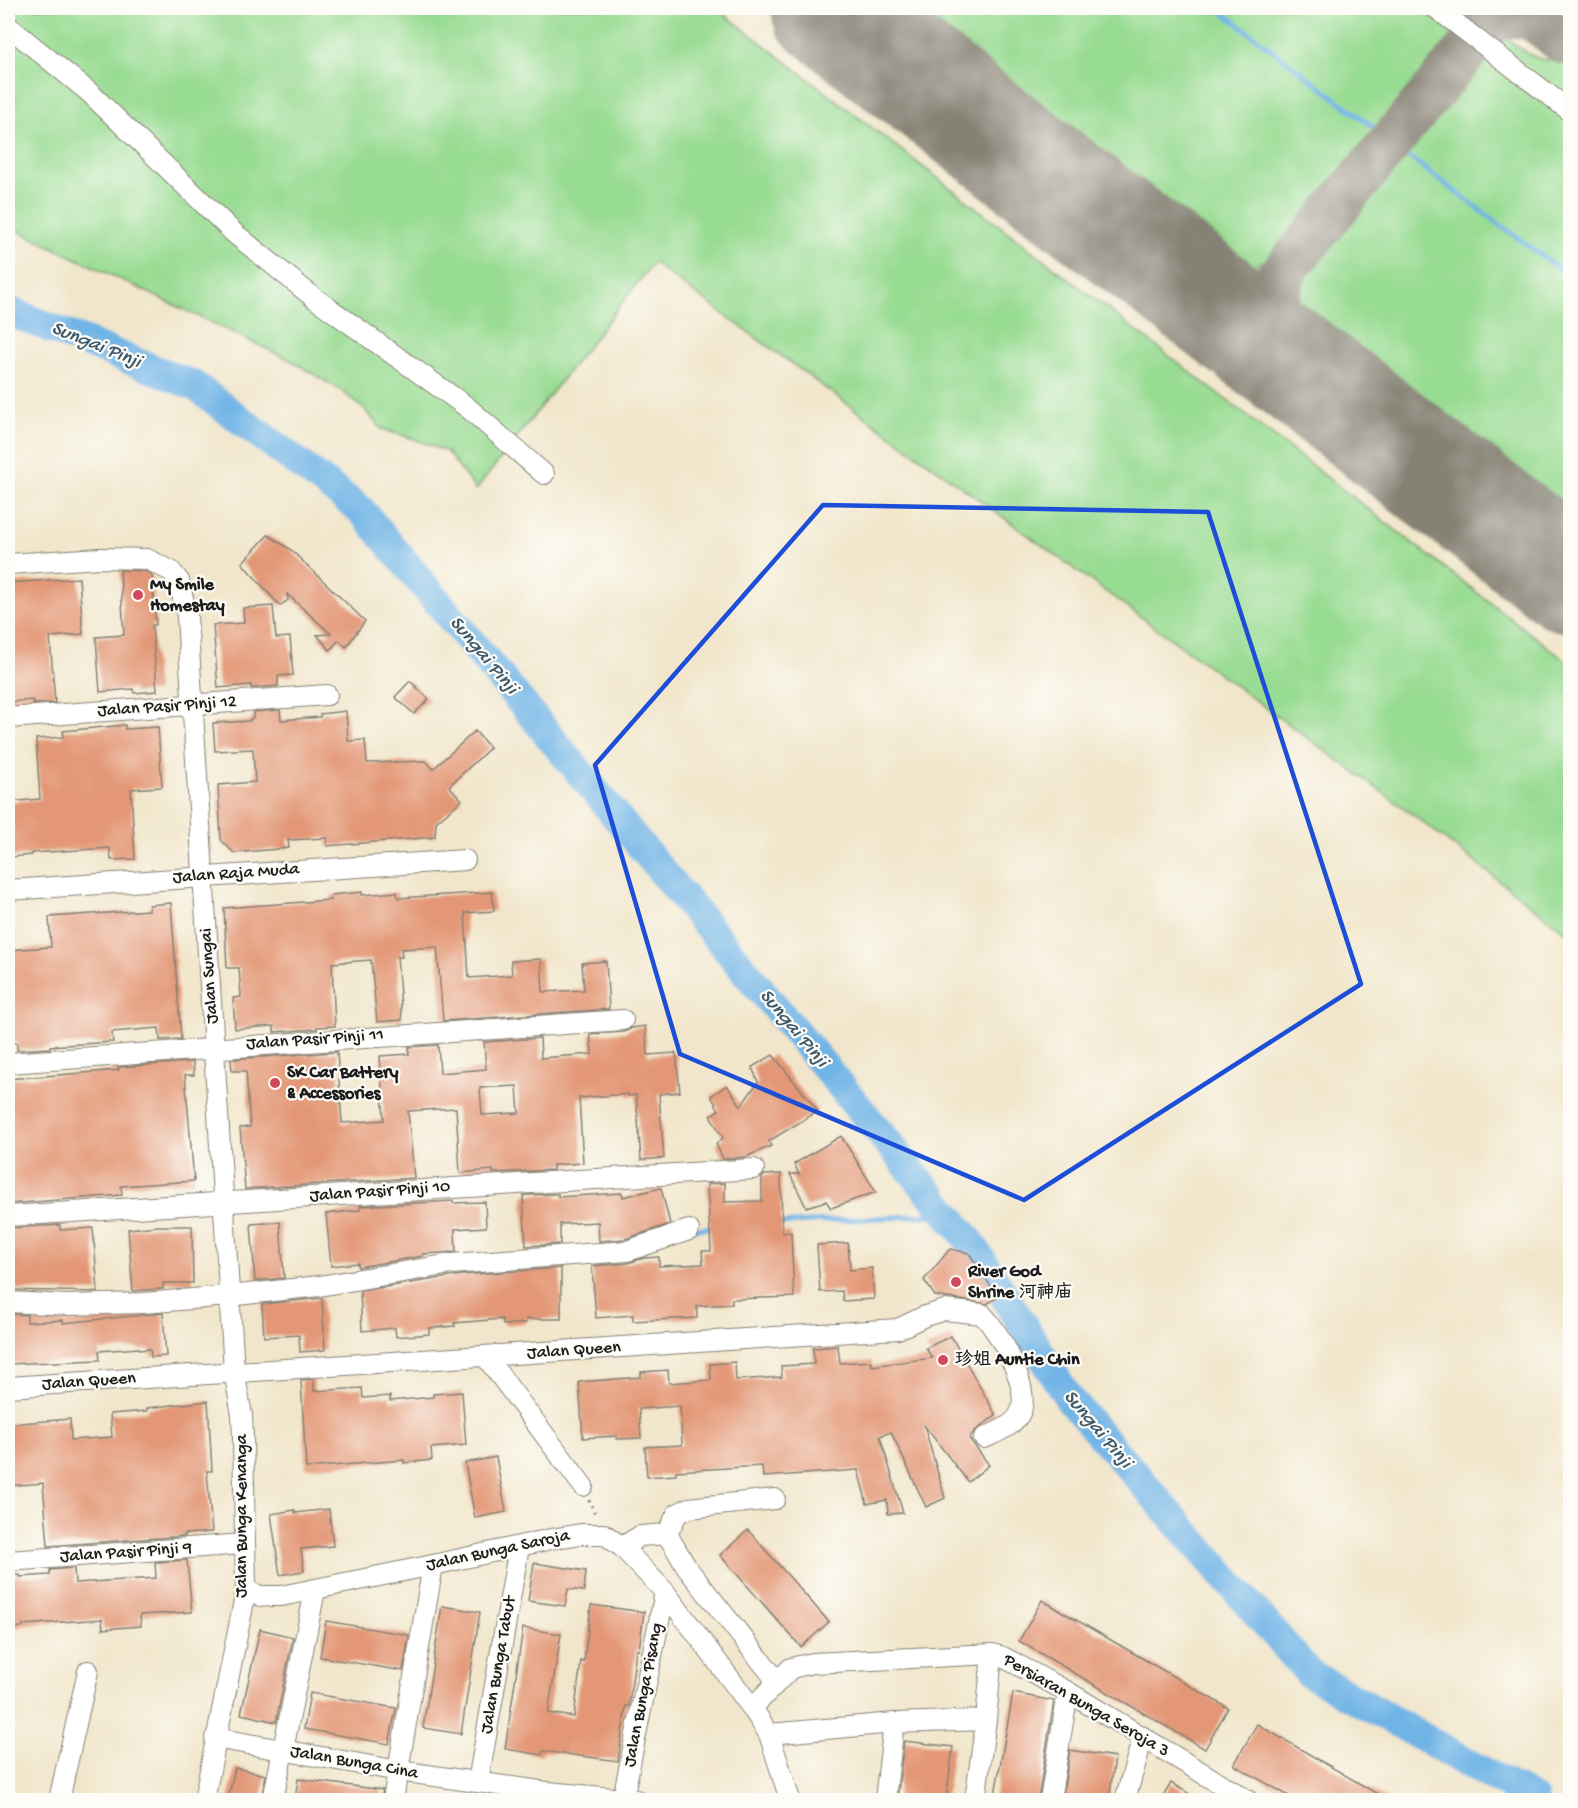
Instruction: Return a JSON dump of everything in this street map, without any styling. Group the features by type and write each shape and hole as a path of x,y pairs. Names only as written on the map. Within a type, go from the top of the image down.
{"street":[{"path":"1436,8 1570,111"},
{"path":"8,26 90,93 234,233 313,297 467,407 544,474"},
{"name":"Jalan Sungai","path":"8,564 100,558 147,559 171,571 179,580 187,616 234,1371"},
{"name":"Jalan Pasir Pinji 12","path":"8,718 327,696"},
{"name":"Jalan Raja Muda","path":"8,890 465,860"},
{"name":"Jalan Pasir Pinji 11","path":"8,1063 624,1020"},
{"name":"Jalan Pasir Pinji 10","path":"8,1216 754,1169"},
{"path":"8,1302 68,1305 143,1303 229,1296 319,1286 451,1264 627,1251 689,1230"},
{"name":"Jalan Queen","path":"8,1387 898,1329 925,1316 945,1310 982,1314 989,1322 1014,1367 1023,1398 1020,1412 1009,1426 984,1438"},
{"path":"486,1357 583,1486"},
{"name":"Jalan Bunga Kenanga","path":"204,1800 246,1590 242,1415 234,1371"},
{"path":"667,1533 677,1514 689,1508 775,1499"},
{"path":"622,1548 640,1536 667,1533"},
{"path":"667,1533 687,1568 777,1681"},
{"name":"Jalan Bunga Saroja","path":"246,1590 261,1596 281,1596 551,1539 581,1534 604,1534"},
{"path":"604,1534 622,1548 665,1592 752,1708 769,1734 790,1800"},
{"name":"Jalan Pasir Pinji 9","path":"8,1561 244,1544"},
{"name":"Jalan Bunga Tabut","path":"478,1782 519,1547"},
{"path":"393,1800 433,1565"},
{"path":"273,1800 315,1590"},
{"name":"Jalan Bunga Pisang","path":"629,1799 665,1592"},
{"path":"975,1800 992,1654"},
{"name":"Persiaran Bunga Seroja 3","path":"752,1708 791,1668 813,1663 992,1654 1003,1657 1068,1692 1246,1800"},
{"path":"59,1800 88,1671"},
{"path":"1050,1800 1068,1692"},
{"path":"769,1734 894,1723 986,1720"},
{"path":"885,1800 894,1723"},
{"path":"1125,1800 1143,1737"},
{"name":"Jalan Bunga Cina","path":"215,1738 399,1771 478,1782 547,1796 629,1799"}],"path":[{"path":"583,1486 604,1534"}],"highlighted area":[{"path":"823,505 1208,512 1361,984 1024,1200 680,1054 595,765"}],"green space":[{"path":"8,8 716,8 1570,664 1570,935 1408,811 653,263 476,490 447,452 382,429 364,409 339,389 290,360 8,226"},
{"path":"909,8 1420,8 1453,33 1284,249 1273,258 1248,267"},
{"path":"1446,8 1472,8 1476,12 1468,24"},
{"path":"1497,31 1526,52 1549,60 1555,57 1570,38 1570,105 1487,42"},
{"path":"1481,53 1570,122 1570,514 1294,303 1292,292 1299,278"}],"building":[{"path":"268,535 290,549 365,621 346,647 339,640 330,650 317,635 331,634 287,594 288,600 280,606 242,563"},
{"path":"120,570 144,571 152,575 156,625 152,625 157,691 134,693 133,689 100,692 96,637 124,635"},
{"path":"79,578 83,634 50,637 55,703 33,704 33,700 8,702 8,583"},
{"path":"273,606 276,638 290,637 293,675 278,676 278,686 251,688 251,685 218,688 213,625 244,623 243,608"},
{"path":"410,681 429,699 414,714 395,697"},
{"path":"280,710 281,720 320,717 320,714 346,711 348,741 365,740 367,763 426,761 433,769 475,731 490,748 449,786 462,800 436,822 435,837 327,846 327,838 288,840 289,848 234,853 221,840 218,785 255,782 253,749 215,751 213,723 250,721 253,718 253,712"},
{"path":"125,725 125,729 158,727 162,787 131,789 135,859 111,860 110,848 32,853 32,855 9,857 8,802 40,799 36,739 63,737 63,731"},
{"path":"362,892 362,895 397,892 398,898 492,892 494,911 465,913 469,978 512,975 511,961 541,959 543,992 584,990 582,963 606,961 609,1009 443,1021 437,947 401,949 402,957 397,957 402,1020 377,1022 371,960 332,963 335,1026 274,1032 274,1026 235,1029 233,998 241,997 239,968 227,968 224,908 331,900 331,895"},
{"path":"171,903 181,1039 160,1040 159,1028 112,1032 113,1042 17,1050 17,1043 8,1043 8,950 51,947 49,917 149,910 149,905"},
{"path":"645,1026 648,1055 676,1053 680,1092 659,1094 664,1158 641,1160 636,1095 628,1096 628,1094 579,1098 583,1163 553,1165 553,1170 493,1173 493,1170 460,1173 456,1108 408,1111 414,1178 245,1189 240,1128 250,1127 246,1071 232,1071 231,1059 337,1052 342,1123 384,1120 380,1056 409,1054 409,1047 438,1045 440,1073 486,1069 484,1042 540,1038 541,1058 592,1054 590,1034 624,1032","holes":["517,1086 519,1113 482,1115 480,1088"]},
{"path":"773,1055 818,1111 769,1141 771,1146 746,1157 723,1159 716,1144 723,1138 710,1115 719,1110 711,1096 727,1085 741,1106 758,1082 752,1067"},
{"path":"193,1062 194,1075 185,1075 194,1181 121,1186 122,1195 8,1204 8,1079 119,1070 118,1067"},
{"path":"841,1136 876,1192 831,1208 826,1201 806,1207 790,1174 799,1174 794,1164"},
{"path":"781,1174 782,1233 791,1232 794,1297 732,1299 732,1304 697,1306 697,1318 633,1321 633,1315 596,1318 592,1266 628,1263 644,1258 659,1257 659,1266 703,1264 702,1251 711,1251 707,1184 725,1183 725,1202 762,1201 764,1175"},
{"path":"661,1188 670,1224 625,1239 599,1241 598,1222 560,1224 560,1244 526,1246 523,1197 525,1195 558,1194 558,1197 622,1193 623,1197"},
{"path":"453,1201 453,1203 485,1202 486,1227 455,1229 456,1252 423,1254 423,1256 358,1267 358,1263 331,1266 326,1214 360,1210 360,1206"},
{"path":"280,1222 284,1278 255,1281 251,1224"},
{"path":"60,1225 60,1230 93,1228 98,1292 8,1290 8,1228"},
{"path":"192,1226 193,1283 163,1283 163,1289 133,1291 128,1229"},
{"path":"848,1243 850,1270 872,1268 874,1299 843,1301 842,1291 820,1292 817,1245"},
{"path":"950,1249 969,1253 998,1297 987,1304 935,1296 924,1280"},
{"path":"561,1268 561,1319 526,1319 526,1323 503,1325 502,1319 454,1323 455,1326 429,1328 429,1334 396,1337 395,1328 362,1331 360,1291 461,1275"},
{"path":"322,1298 325,1350 300,1352 299,1335 264,1337 262,1304"},
{"path":"163,1313 166,1356 151,1357 150,1349 139,1350 139,1348 99,1351 100,1360 8,1364 8,1314 27,1315 27,1322 63,1320 63,1323"},
{"path":"951,1336 996,1415 969,1438 989,1465 968,1482 924,1425 945,1498 926,1507 891,1432 880,1436 903,1513 888,1514 887,1500 867,1504 858,1470 763,1477 762,1466 676,1471 676,1475 647,1477 645,1447 682,1445 680,1406 639,1409 641,1438 617,1439 617,1436 583,1438 579,1382 641,1377 641,1372 668,1370 669,1383 711,1380 710,1364 735,1362 736,1380 782,1377 781,1366 814,1364 813,1348 838,1346 840,1363 872,1361 872,1366 932,1358 926,1348"},
{"path":"314,1379 314,1391 362,1388 363,1398 390,1396 390,1401 462,1392 466,1445 431,1448 432,1460 306,1468 301,1380"},
{"path":"208,1401 212,1471 207,1471 212,1532 48,1546 43,1483 8,1486 8,1424 70,1419 71,1440 112,1437 110,1414 147,1411 147,1408"},
{"path":"496,1457 506,1512 475,1518 465,1463"},
{"path":"329,1509 333,1546 301,1549 304,1571 280,1575 271,1514 295,1510 295,1513"},
{"path":"748,1530 829,1622 801,1647 720,1555"},
{"path":"187,1560 192,1612 140,1615 141,1626 103,1629 102,1619 8,1628 8,1575 20,1575 20,1577 50,1575 50,1570 74,1568 75,1583 156,1578 155,1562"},
{"path":"534,1563 586,1571 584,1591 568,1589 565,1606 528,1601"},
{"path":"1042,1600 1228,1708 1205,1749 1019,1641"},
{"path":"591,1605 644,1612 618,1761 543,1751 542,1755 505,1749 523,1628 561,1634 548,1713 574,1717"},
{"path":"442,1606 480,1612 461,1734 423,1728"},
{"path":"326,1621 409,1635 403,1671 320,1657"},
{"path":"260,1629 293,1637 276,1722 241,1714"},
{"path":"310,1693 396,1708 389,1744 304,1729"},
{"path":"1013,1693 1054,1701 1038,1800 994,1800"},
{"path":"1257,1724 1388,1800 1296,1800 1234,1765"},
{"path":"904,1741 953,1747 946,1800 897,1800"},
{"path":"1070,1750 1115,1757 1109,1800 1062,1800"},
{"path":"235,1768 266,1775 261,1800 228,1800"},
{"path":"298,1779 383,1790 381,1800 295,1800"},
{"path":"1171,1783 1200,1800 1161,1800"}],"waterway":[{"path":"1217,8 1373,127"},
{"path":"1405,154 1570,277"},
{"name":"Sungai Pinji","path":"8,311 195,386 361,510 969,1240 1070,1400 1309,1673 1534,1800"},
{"path":"776,1224 947,1214"},
{"path":"692,1229 715,1227"}],"taxiway":[{"path":"1184,281 1208,290 1230,294 1252,291 1275,282 1502,8"},
{"path":"1494,18 1516,16 1532,19 1563,42"},
{"path":"1284,273 1277,301 1278,324 1285,346 1300,370"}],"runway":[{"path":"827,8 1570,577"}],"place":[{"name":"My Smile Homestay","path":"138,595"},
{"name":"SK Car Battery & Accessories","path":"275,1083"},
{"name":"River God Shrine 河神庙","path":"956,1282"},
{"name":"珍姐 Auntie Chin","path":"943,1360"}]}
